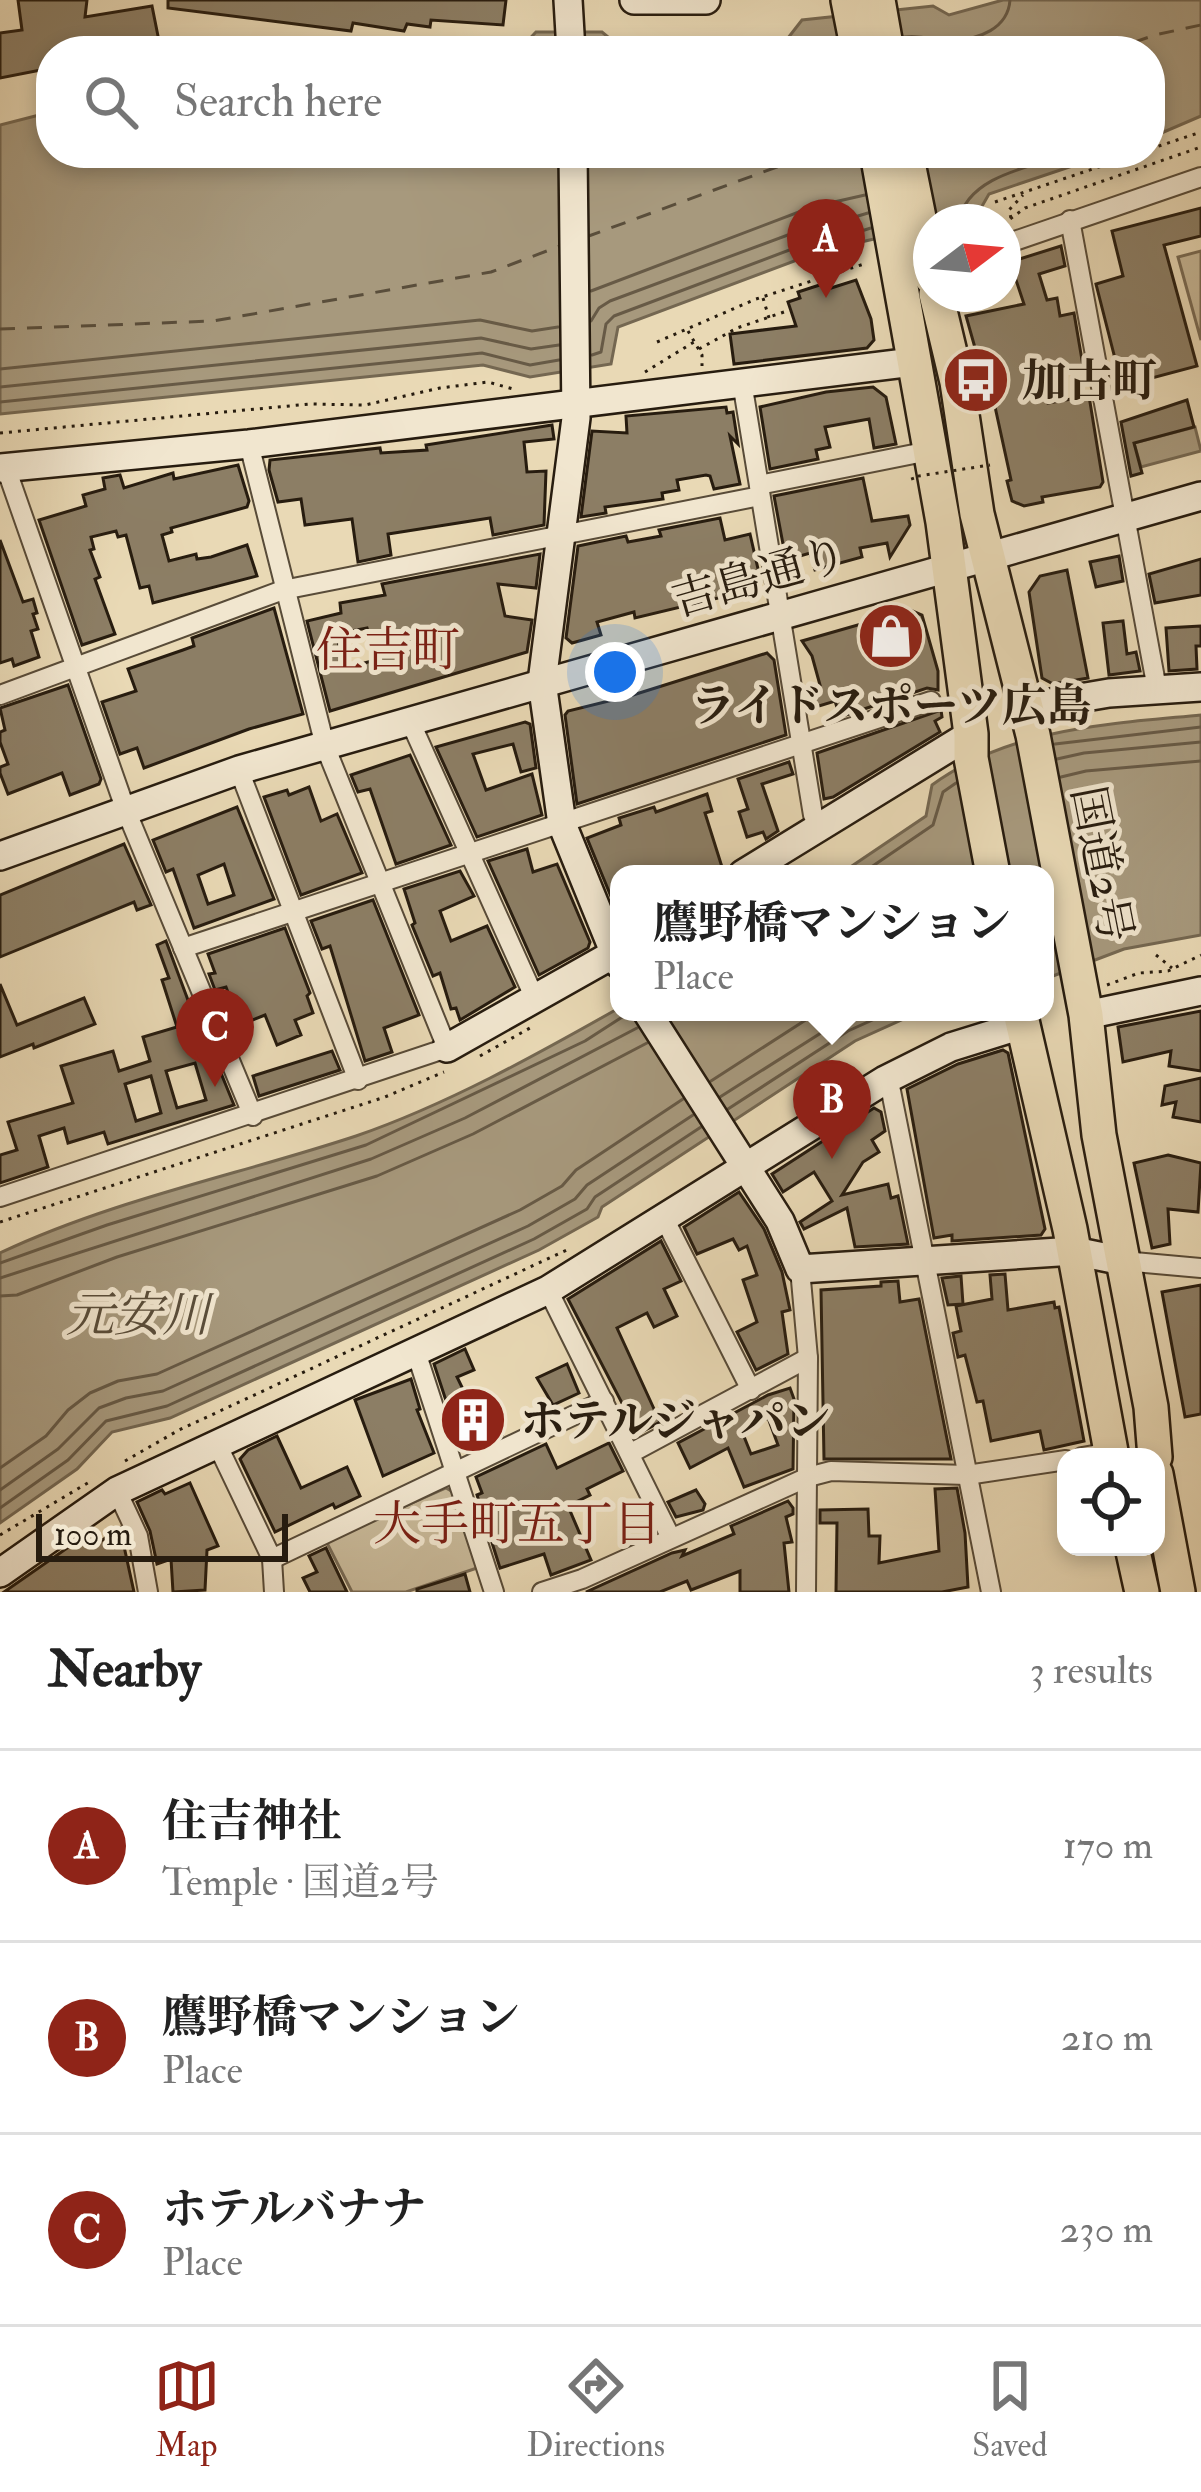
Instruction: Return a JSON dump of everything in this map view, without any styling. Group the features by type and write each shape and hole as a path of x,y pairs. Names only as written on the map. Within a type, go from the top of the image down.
{"highway":[{"path":"860,36 864,5"},
{"path":"864,5 879,36"},
{"path":"882,168 913,263"},
{"path":"907,168 913,263"},
{"path":"913,312 921,465 948,565 991,865"},
{"name":"国道2号","path":"940,312 957,382 977,514 1030,721 1089,991 1099,1135 1154,1448"},
{"path":"1022,1021 1074,1251 1101,1448"},
{"path":"1165,1522 1178,1592"},
{"path":"1134,1556 1142,1592"}],"street":[{"path":"634,0 706,0"},
{"path":"573,168 577,389 542,682 562,824 610,939"},
{"path":"1021,238 1201,177"},
{"path":"1070,220 1157,689"},
{"path":"254,1116 125,808 3,468 249,444 577,389 742,382 914,362"},
{"path":"742,382 778,614 813,815 819,826"},
{"path":"249,444 325,746 454,1060"},
{"path":"0,695 283,590 760,491 921,465"},
{"name":"吉島通り","path":"0,856 239,770 1201,496"},
{"path":"1030,721 1157,689 1201,687"},
{"path":"183,948 931,701"},
{"path":"410,722 538,1012"},
{"path":"756,865 819,826 971,746"},
{"path":"239,770 358,1080"},
{"path":"0,1197 358,1080 454,1060 538,1012 610,961"},
{"path":"1089,991 1201,991"},
{"path":"653,1021 780,1221 800,1269 808,1358 806,1592"},
{"path":"0,1574 111,1482 217,1444 548,1290 885,1080 1014,1021"},
{"path":"885,1080 891,1091 992,1592"},
{"path":"664,1218 751,1390"},
{"path":"800,1269 1074,1251 1200,1268 1201,1258"},
{"path":"548,1290 671,1538"},
{"path":"416,1352 494,1592"},
{"path":"631,1454 808,1358"},
{"path":"272,1559 604,1401"},
{"path":"217,1444 272,1559 274,1592"},
{"path":"542,1592 831,1471 967,1475 1057,1461"},
{"path":"111,1482 138,1536 148,1592"}],"path":[{"path":"1165,144 1201,131"},
{"path":"1165,159 1201,147"},
{"path":"995,202 1096,168"},
{"path":"1021,211 1140,168"},
{"path":"1017,204 1022,193"},
{"path":"657,342 763,296 913,263"},
{"path":"763,296 769,318"},
{"path":"699,350 737,328 787,311"},
{"path":"687,329 703,368"},
{"path":"643,373 694,341"},
{"path":"0,433 310,404 365,405 488,382 526,388"},
{"path":"921,465 932,473 990,465"},
{"path":"1156,955 1172,968"},
{"path":"1089,991 1201,955"},
{"path":"0,1222 385,1097 538,1012"},
{"path":"123,1462 179,1430 577,1244"},
{"path":"0,1535 111,1482"}],"shaded area":[{"path":"1201,251 1201,340 1178,257"},
{"path":"446,1488 453,1492 477,1568 406,1592 352,1592 326,1541"}],"water":[{"path":"1003,0 1201,0 1201,116 1165,132 1165,36 790,36 802,20 933,6 949,15"},
{"path":"536,32 602,32 607,36 532,36"},
{"path":"36,116 36,168 1066,168 989,194 983,204 913,204 913,230 838,252 829,248 618,327 611,364 530,377 483,365 0,414 0,125"},
{"path":"1195,427 1201,451 1141,467 1134,443"},
{"path":"1201,715 1201,935 1124,949 1054,976 1054,865 853,865 926,816 932,785 962,766 1027,740"},
{"name":"元安川","path":"610,1013 610,1021 899,1021 855,1041 602,1207 598,1217 539,1250 170,1418 112,1432 77,1469 0,1523 0,1253 131,1203 390,1124 490,1078"}],"building":[{"path":"18,0 87,0 85,17 152,6 158,36 36,36 36,71 0,78 0,33 22,30"},
{"path":"168,0 506,0 503,25 431,20 430,27 407,24 404,31 353,23 351,31 168,8"},
{"path":"1201,208 1201,236 1164,245 1197,366 1122,386 1096,284 1123,276 1112,231"},
{"path":"1061,246 1065,266 1039,274 1047,300 1057,298 1060,316 1074,313 1083,366 1041,373 1048,403 1089,396 1103,482 1100,487 1042,497 1043,502 1024,506 1012,501 985,361 979,362 966,316 1021,312 1021,259"},
{"path":"856,280 871,319 874,340 867,348 734,364 730,334 796,326 788,302 800,298 798,292"},
{"path":"873,387 886,397 896,444 874,448 869,419 825,427 830,447 816,450 818,459 770,469 760,407"},
{"path":"1187,400 1194,427 1134,443 1142,473 1131,476 1121,422"},
{"path":"726,407 727,413 733,412 738,444 730,436 740,484 714,489 706,475 677,480 679,490 662,493 663,499 605,507 606,513 581,517 592,431 627,433 626,416"},
{"path":"552,425 554,439 524,442 527,472 546,471 544,525 493,535 490,518 388,534 391,555 358,562 352,519 305,525 301,499 278,502 269,470 270,460 380,448 381,453 427,450 426,445"},
{"path":"238,465 247,507 171,528 172,532 162,535 169,561 196,554 197,559 211,557 247,545 257,576 153,603 149,586 140,588 126,535 118,537 116,531 91,537 94,549 90,550 100,577 95,579 115,634 82,645 39,520 86,506 83,495 105,489 103,478 120,475 124,488 173,473 174,479"},
{"path":"863,478 872,521 908,516 910,525 890,557 887,543 860,548 862,557 815,570 810,553 786,560 774,496"},
{"path":"720,518 725,540 750,534 761,582 756,589 635,618 634,612 597,622 601,635 572,643 566,638 578,546 626,536 628,542 661,536 659,530"},
{"path":"0,540 23,602 33,599 37,613 33,614 38,629 31,631 39,657 14,666 12,659 0,663"},
{"path":"540,554 536,588 498,584 505,616 532,620 527,652 330,711 307,621 341,613 340,603 385,595 382,584","holes":["367,628 376,660 345,668 336,634"]},
{"path":"1119,556 1123,581 1096,587 1090,562"},
{"path":"1201,559 1201,595 1155,603 1149,574"},
{"path":"1067,570 1088,678 1053,684 1042,678 1029,592 1040,576"},
{"path":"274,608 303,714 144,768 137,748 120,754 102,702 136,691 128,669 194,646 192,638"},
{"path":"910,610 922,615 938,671 938,690 927,688 840,717 835,701 809,709 806,689 820,685 802,641"},
{"path":"1123,621 1127,654 1136,652 1140,671 1109,675 1103,623"},
{"path":"1201,626 1197,669 1169,671 1166,628"},
{"path":"767,653 774,660 786,735 577,804 568,711"},
{"path":"68,685 99,784 70,795 62,773 8,794 0,773 0,767 8,764 0,742 0,732 5,730 0,708"},
{"path":"941,710 942,717 935,721 940,732 824,799 817,753"},
{"path":"530,724 536,768 521,772 513,744 473,754 486,790 532,774 542,815 477,837 436,747"},
{"path":"410,755 451,845 396,864 370,789 358,792 351,775"},
{"path":"789,762 793,774 762,784 778,831 766,839 763,832 747,837 739,812 748,809 738,779"},
{"path":"309,787 321,821 337,814 362,873 301,895 264,797"},
{"path":"707,794 712,811 705,813 721,865 610,865 610,894 587,838 621,825 619,818 654,807 656,812"},
{"path":"237,807 274,899 194,928 173,869 166,872 153,840","holes":["224,864 234,895 208,904 198,875"]},
{"path":"124,844 151,905 137,910 134,902 0,957 0,895"},
{"path":"527,849 533,872 557,864 590,942 588,948 539,975 488,861"},
{"path":"460,871 474,896 440,911 451,941 487,926 515,987 460,1020 456,1008 451,1009 440,973 433,976 412,925 404,889"},
{"path":"373,900 419,1015 384,1028 392,1052 365,1061 330,946 322,949 311,921"},
{"path":"285,928 313,1013 295,1020 301,1035 277,1045 265,1015 235,1027 226,987 215,990 209,974 215,973 208,954"},
{"path":"166,941 211,1062 216,1061 234,1105 108,1144 104,1132 68,1143 64,1128 39,1136 48,1167 0,1183 0,1155 17,1150 8,1122 73,1103 61,1066 113,1051 119,1071 150,1061 143,1037 177,1027 162,980 169,978 157,945","holes":["195,1063 206,1100 177,1108 166,1071","151,1076 161,1113 136,1121 125,1084"]},
{"path":"0,984 17,1025 84,998 95,1024 0,1057"},
{"path":"1201,1011 1201,1071 1169,1066 1171,1051 1123,1062 1118,1027"},
{"path":"1003,1050 1008,1053 1045,1229 1041,1235 934,1238 907,1089 958,1064"},
{"path":"332,1051 340,1070 259,1096 253,1076"},
{"path":"1201,1078 1201,1122 1173,1117 1176,1102 1162,1105 1165,1086"},
{"path":"874,1108 881,1112 885,1131 872,1140 879,1152 863,1162 842,1195 888,1184 891,1198 898,1196 908,1244 855,1247 847,1208 804,1229 800,1222 832,1201 814,1172 783,1192 772,1174"},
{"path":"1168,1155 1201,1163 1198,1212 1168,1209 1170,1244 1152,1248 1134,1163"},
{"path":"739,1192 764,1229 782,1272 790,1310 782,1312 788,1354 756,1370 737,1332 757,1322 743,1280 757,1275 747,1246 739,1250 733,1239 697,1254 684,1227"},
{"path":"661,1241 681,1281 664,1289 677,1316 654,1327 647,1313 617,1328 660,1422 638,1434 568,1299"},
{"path":"1005,1274 1008,1310 1054,1302 1059,1307 1084,1441 1044,1450 1040,1431 991,1441 983,1401 977,1402 965,1355 958,1357 953,1333 961,1331 956,1306 992,1299 990,1275"},
{"path":"961,1276 963,1304 948,1305 942,1278"},
{"path":"898,1281 900,1302 919,1299 951,1459 824,1459 821,1290"},
{"path":"1201,1285 1201,1414 1185,1417 1162,1292"},
{"path":"465,1349 474,1370 457,1377 473,1410 488,1403 502,1435 468,1451 434,1364"},
{"path":"567,1364 579,1393 553,1405 537,1378"},
{"path":"411,1379 434,1453 383,1476 355,1400"},
{"path":"790,1388 794,1399 793,1469 744,1487 728,1448 690,1468 678,1443","holes":["768,1418 778,1445 751,1454 741,1429"]},
{"path":"277,1436 301,1488 347,1467 360,1496 275,1532 240,1459"},
{"path":"609,1443 623,1471 587,1489 590,1495 568,1506 591,1560 551,1575 544,1554 500,1568 477,1495 482,1493 476,1477 546,1444 557,1468"},
{"path":"190,1483 218,1546 207,1550 205,1590 173,1592 171,1559 157,1564 137,1502"},
{"path":"957,1488 968,1587 942,1592 836,1592 837,1523 820,1523 820,1510 868,1509 869,1536 880,1536 879,1563 939,1551 935,1489"},
{"path":"696,1490 705,1504 703,1510 676,1517 668,1502"},
{"path":"788,1501 793,1508 793,1514 786,1517 792,1542 784,1543 789,1592 740,1592 740,1571 691,1590 687,1581 660,1592 586,1592 672,1553 685,1550 682,1556 734,1534 731,1526"},
{"path":"120,1528 134,1592 4,1592 93,1530 101,1541"},
{"path":"326,1548 347,1592 310,1592 303,1578 317,1572 309,1556"},
{"path":"465,1574 470,1592 417,1592 417,1589"}],"ferry route":[{"path":"1152,36 1201,25"},
{"path":"586,237 774,168"},
{"path":"0,329 213,321 491,272 560,246"}],"place":[{"name":"住吉神社","path":"826,298"},
{"name":"加古町","path":"976,380"},
{"name":"ライドスポーツ広島","path":"891,636"},
{"name":"ホテルバナナ","path":"215,1087"},
{"name":"鷹野橋マンション","path":"832,1159"},
{"name":"ホテルジャパン","path":"473,1420"}],"district":[{"name":"住吉町","path":"388,649"},
{"name":"大手町五丁目","path":"517,1523"}]}
